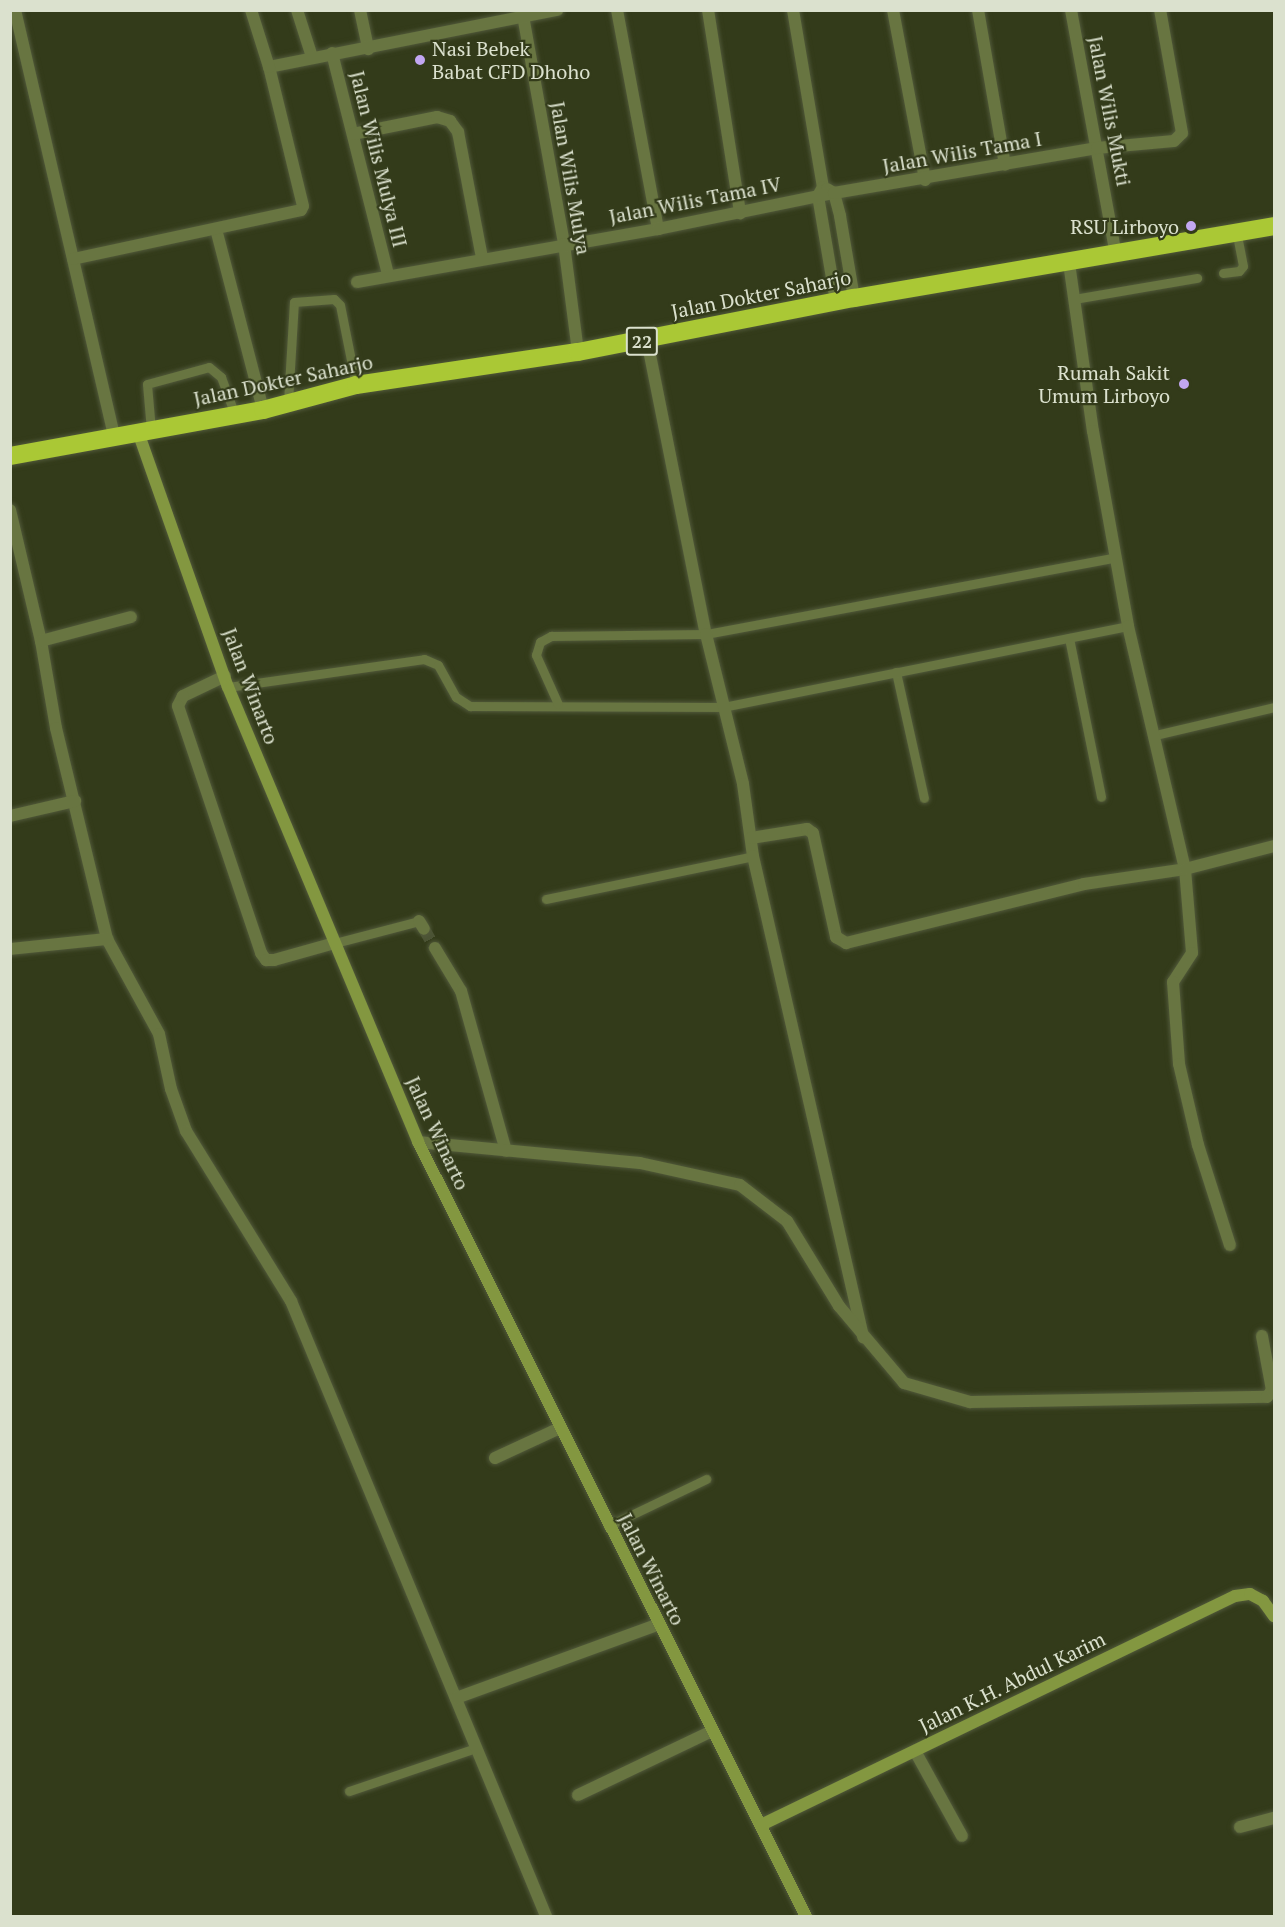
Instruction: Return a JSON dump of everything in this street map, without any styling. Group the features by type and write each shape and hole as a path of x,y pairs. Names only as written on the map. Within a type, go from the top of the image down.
{"highway":[{"name":"Jalan Dokter Saharjo","path":"10,456 263,410 356,385 578,352 845,300 1275,226"}],"street":[{"path":"15,10 114,437"},
{"path":"74,259 296,213 303,206 269,67 251,10"},
{"path":"297,10 312,57"},
{"path":"360,10 368,49"},
{"path":"269,67 332,53 368,49 523,14 556,10"},
{"path":"617,10 658,230"},
{"path":"708,10 740,213"},
{"path":"793,10 845,300"},
{"path":"892,10 925,180"},
{"path":"978,10 1005,165"},
{"name":"Jalan Wilis Mukti","path":"1071,10 1116,255"},
{"name":"Jalan Wilis Tama I","path":"825,192 925,180 1097,148 1180,138 1160,10"},
{"name":"Jalan Wilis Mulya","path":"523,14 564,244 578,352"},
{"name":"Jalan Wilis Mulya III","path":"332,53 388,275"},
{"path":"353,134 437,117 450,121 458,132 482,258"},
{"path":"825,192 845,300"},
{"name":"Jalan Wilis Tama IV","path":"357,282 482,258 658,230 825,192"},
{"path":"216,229 263,410"},
{"path":"1069,263 1128,626 1185,869 1192,953 1173,982 1179,1064 1198,1145 1230,1245"},
{"path":"646,340 706,634 743,784 753,856 863,1338"},
{"name":"Jalan Winarto","path":"144,431 226,682 418,1142 657,1625 806,1917"},
{"path":"10,510 41,641 56,728 106,939 159,1034 171,1089 186,1131 291,1301 546,1917"},
{"path":"41,641 131,617"},
{"path":"226,682 183,696 178,706 261,953 266,960 274,960 335,943"},
{"path":"10,816 75,801"},
{"path":"751,838 807,829 813,833 836,937 846,943 1084,884 1185,869 1275,846"},
{"path":"10,949 106,939"},
{"path":"435,948 461,991 506,1151"},
{"path":"418,1142 640,1163 740,1185 787,1221 863,1338 904,1383 970,1402 1267,1397 1272,1390 1262,1336"},
{"path":"495,1458 560,1428"},
{"name":"Jalan K.H. Abdul Karim","path":"761,1825 1235,1596 1250,1594 1263,1600 1275,1616"},
{"path":"456,1698 657,1625"},
{"path":"578,1795 712,1731"},
{"path":"915,1750 962,1836"},
{"path":"1240,1827 1275,1818"}],"lane":[{"path":"1223,273 1239,271 1243,266 1237,234"},
{"path":"1074,299 1197,278"},
{"path":"288,402 294,302 333,299 340,305 356,385"},
{"path":"144,431 147,384 209,367 221,377 235,415"},
{"path":"558,704 536,655 540,642 551,636 706,634 1116,557"},
{"path":"226,682 424,659 438,664 456,697 470,706 558,704 723,707 1128,626"},
{"path":"1069,638 1101,797"},
{"path":"896,672 924,798"},
{"path":"1155,735 1275,707"},
{"path":"546,899 753,856"},
{"path":"335,943 422,925"},
{"path":"608,1526 706,1479"},
{"path":"349,1791 476,1748"}],"tunnel":[{"path":"424,929 435,948"}],"place":[{"name":"Nasi Bebek Babat CFD Dhoho","path":"420,60"},
{"name":"RSU Lirboyo","path":"1191,226"},
{"name":"Rumah Sakit Umum Lirboyo","path":"1184,384"}]}
